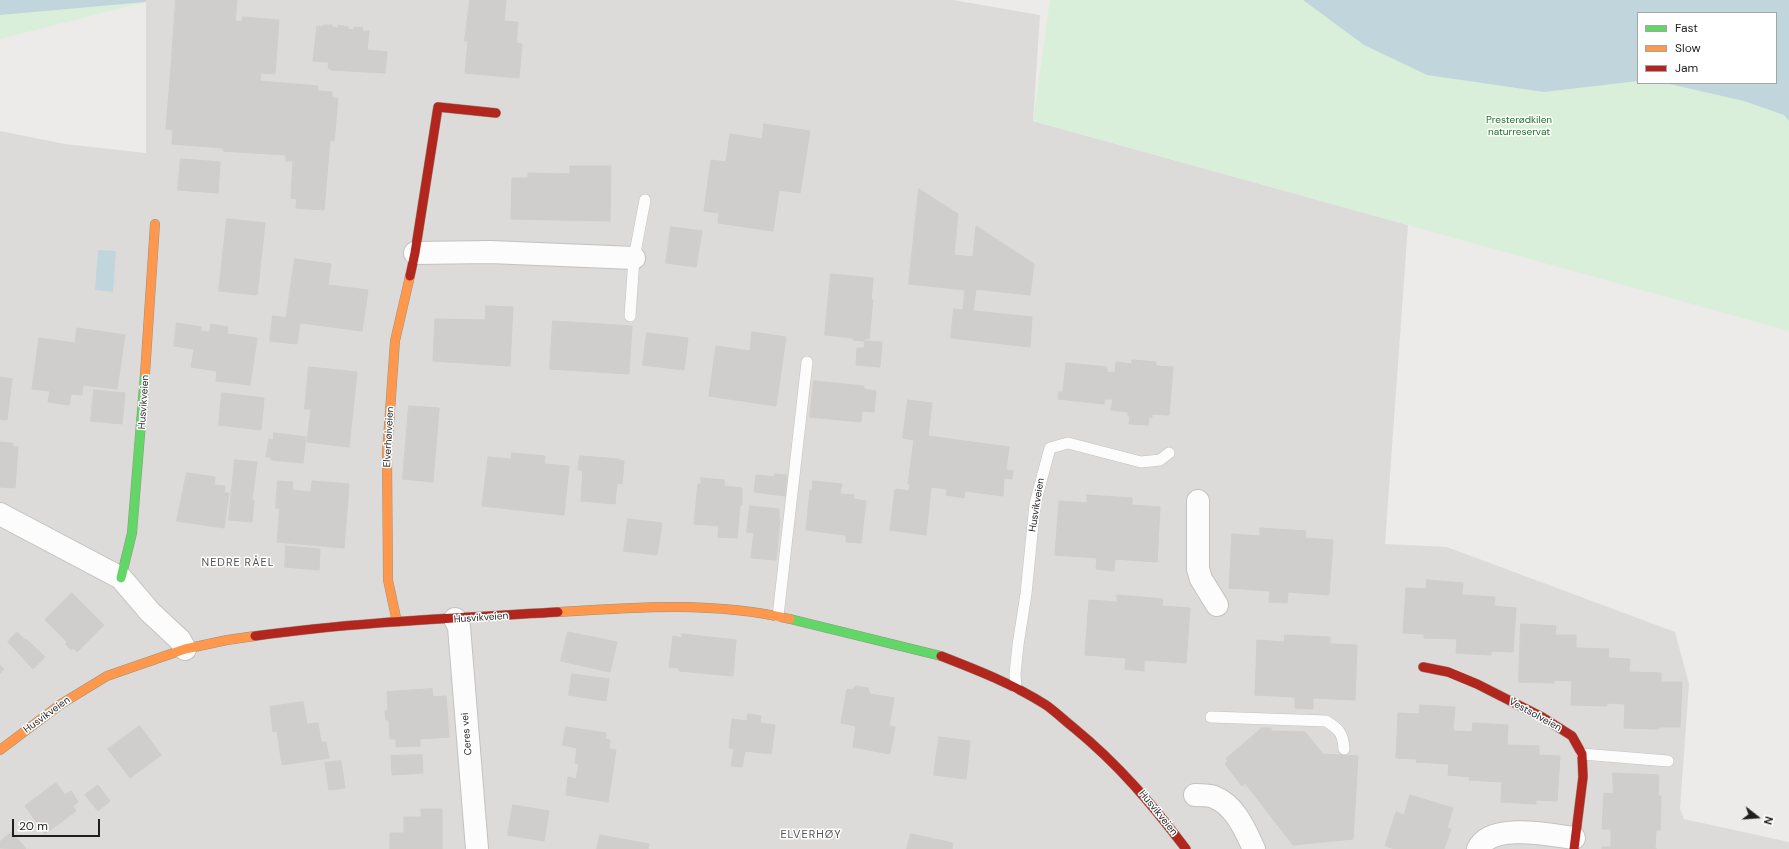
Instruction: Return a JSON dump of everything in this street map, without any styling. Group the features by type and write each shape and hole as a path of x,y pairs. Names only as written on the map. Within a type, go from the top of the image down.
{"main road":[{"name":"Elverhøiveien","path":"397,622 388,580 387,453 395,341 415,252 438,107 496,113"},
{"name":"Husvikveien","path":"121,578 132,533 141,440 155,224"},
{"name":"Husvikveien","path":"0,750 61,704 107,676 185,649 227,640 292,631 397,622 638,607 712,608 778,616 937,655 974,669 1016,688 1046,706 1124,773 1160,814 1186,849"},
{"name":"Vestsolveien","path":"1423,667 1448,672 1462,678 1542,717 1572,736 1582,754 1583,776 1574,843"}],"street":[{"path":"415,252 490,252 634,258"},
{"path":"1198,502 1198,569 1201,579 1217,605"},
{"path":"0,514 121,578 150,612 180,640 185,649"},
{"name":"Ceres vei","path":"455,619 458,627 477,849"},
{"path":"1195,795 1214,797 1227,806 1241,821 1254,849"},
{"name":"Vestsolveien","path":"1478,849 1489,838 1506,832 1530,832 1574,843"}],"lane":[{"path":"630,316 634,258 645,200"},
{"path":"778,616 807,362"},
{"name":"Husvikveien","path":"1016,688 1015,674 1026,594 1035,504 1050,448 1068,443 1141,462 1160,460 1169,453"},
{"path":"1211,717 1326,721 1338,729 1343,738 1344,748"},
{"path":"1582,754 1668,761"}],"shaded area":[{"path":"146,0 953,0 1040,15 1033,121 1408,225 1385,544 1447,547 1675,632 1689,684 1680,809 1684,819 1789,842 1789,849 0,849 0,131 65,144 146,153"}],"green space":[{"path":"0,0 146,0 146,2 0,39"},
{"name":"Presterødkilen naturreservat","path":"1050,0 1789,0 1789,331 1033,121"}],"water":[{"path":"0,0 146,0 146,2 0,15"},
{"path":"1303,0 1789,0 1789,121 1784,115 1744,101 1669,84 1777,84 1777,12 1637,12 1637,81 1544,92 1427,75 1364,45"},
{"path":"98,250 116,251 113,292 95,290"}],"building":[{"path":"176,0 237,0 235,21 243,22 240,61 172,56"},
{"path":"470,0 506,0 504,21 518,22 516,43 522,44 519,78 465,73 468,41 465,41"},
{"path":"243,17 279,20 275,74 261,73 260,81 318,86 318,91 332,92 332,98 338,98 334,141 330,140 324,210 296,208 297,199 291,198 293,161 286,161 286,155 223,151 223,148 172,144 173,130 166,129 172,56 240,61"},
{"path":"324,25 332,25 332,27 338,28 338,25 354,30 354,27 363,28 362,31 369,31 367,50 387,52 385,73 331,70 328,68 329,62 313,61 317,26 324,27"},
{"path":"764,124 810,131 800,193 779,190 773,231 718,223 719,213 704,211 711,160 726,162 730,134 762,139"},
{"path":"181,159 220,162 218,193 178,190"},
{"path":"570,166 611,166 610,221 511,219 512,178 528,178 528,173 570,174"},
{"path":"919,189 958,214 954,255 973,257 976,226 1034,264 1030,295 976,289 973,311 963,310 965,290 909,284"},
{"path":"227,219 265,223 257,295 219,291"},
{"path":"671,227 702,231 696,267 666,263"},
{"path":"295,259 331,264 328,285 368,290 362,331 286,321"},
{"path":"831,274 873,278 871,300 873,300 869,339 864,339 864,341 853,340 853,338 825,335"},
{"path":"486,306 513,307 510,366 433,361 435,319 485,320"},
{"path":"954,309 1032,317 1030,347 951,338"},
{"path":"273,316 287,318 286,321 300,323 297,344 270,341"},
{"path":"553,321 632,326 629,374 550,369"},
{"path":"177,323 201,327 201,331 208,332 210,332 211,324 228,327 227,334 257,338 250,385 216,381 217,371 191,367 194,349 174,346"},
{"path":"77,328 125,335 117,389 83,385 82,395 71,394 69,405 48,402 50,391 32,389 39,338 75,343"},
{"path":"752,332 786,337 776,406 709,396 716,346 750,351"},
{"path":"647,333 688,338 684,370 643,365"},
{"path":"865,341 882,342 880,367 856,365 857,348 864,348"},
{"path":"1132,360 1156,362 1156,366 1173,367 1169,415 1152,414 1152,418 1149,417 1148,425 1129,424 1130,416 1128,416 1128,412 1111,410 1113,399 1105,399 1104,404 1058,399 1059,392 1063,392 1066,363 1107,367 1107,372 1115,373 1116,362 1132,364"},
{"path":"309,367 357,372 349,447 307,442 311,409 305,409"},
{"path":"0,377 12,379 7,420 0,419"},
{"path":"814,381 864,386 864,389 876,391 874,412 862,411 861,422 810,417"},
{"path":"94,390 125,393 122,424 91,421"},
{"path":"222,393 264,398 261,430 219,425"},
{"path":"908,400 932,403 928,436 1009,447 1006,470 1013,471 1012,479 1004,478 1003,496 965,491 964,498 946,495 947,489 931,487 926,535 890,530 895,489 909,491 910,484 908,484 914,440 903,438"},
{"path":"409,406 439,408 433,482 403,479"},
{"path":"274,433 306,437 303,463 271,460 271,457 266,457 269,439 273,440"},
{"path":"0,442 13,443 13,447 18,447 15,488 0,487"},
{"path":"512,453 545,456 544,464 569,466 564,515 482,506 488,457 511,459"},
{"path":"580,456 619,459 624,461 622,484 617,483 615,504 581,501 583,470 578,470"},
{"path":"235,460 257,462 252,500 254,500 252,522 229,520"},
{"path":"187,473 215,477 214,485 225,486 224,493 229,493 224,528 177,521"},
{"path":"775,474 787,475 785,496 754,492 756,475 774,477"},
{"path":"701,478 724,480 724,486 742,488 742,505 740,505 737,538 718,537 719,526 694,524 698,484 701,484"},
{"path":"278,481 293,482 292,490 311,492 312,481 349,484 344,548 277,542 280,508 276,508"},
{"path":"813,481 842,484 840,494 854,495 853,499 866,501 861,543 846,542 846,535 806,530 810,490 812,491"},
{"path":"1087,495 1132,498 1132,505 1160,507 1157,562 1115,559 1114,571 1096,569 1097,558 1055,555 1059,501 1087,503"},
{"path":"750,506 779,509 780,518 776,560 751,558 754,533 747,532"},
{"path":"628,519 662,523 657,555 624,551"},
{"path":"1260,528 1306,531 1305,538 1333,540 1329,595 1288,592 1287,603 1269,602 1270,591 1229,588 1232,534 1260,536"},
{"path":"286,546 320,549 319,570 285,567"},
{"path":"1427,580 1463,583 1462,595 1495,597 1494,606 1516,608 1513,652 1491,651 1491,655 1456,653 1457,639 1424,638 1424,634 1403,633 1406,588 1426,589"},
{"path":"72,593 104,625 77,652 73,648 71,650 65,644 67,642 45,620"},
{"path":"1117,595 1163,599 1162,606 1190,608 1186,663 1144,660 1144,671 1125,669 1126,658 1085,655 1089,600 1117,602"},
{"path":"1521,624 1556,626 1555,635 1576,635 1576,648 1609,649 1608,658 1630,659 1629,672 1661,673 1661,682 1682,682 1680,727 1659,727 1659,729 1624,728 1625,704 1607,703 1607,706 1571,705 1572,681 1554,680 1554,683 1519,682"},
{"path":"17,632 45,657 33,669 8,642"},
{"path":"568,632 617,642 610,672 561,661"},
{"path":"682,634 736,640 733,676 679,671 679,668 669,667 673,636 682,638"},
{"path":"1285,635 1330,637 1330,644 1357,645 1355,700 1313,698 1313,709 1295,708 1295,697 1255,695 1257,640 1284,642"},
{"path":"0,665 4,669 0,673"},
{"path":"572,674 609,679 606,701 569,695"},
{"path":"856,686 868,688 870,694 894,698 889,726 895,727 890,754 853,747 856,726 841,723 847,689 852,690"},
{"path":"432,689 433,697 446,696 449,737 420,739 420,746 396,747 396,739 390,739 389,720 386,720 385,711 388,711 387,692"},
{"path":"303,702 307,724 318,723 321,742 326,742 329,758 282,765 277,731 273,732 270,707"},
{"path":"1420,705 1455,707 1453,731 1472,732 1473,723 1508,725 1507,745 1539,746 1539,755 1560,756 1557,801 1536,800 1536,804 1501,802 1502,782 1469,780 1470,777 1448,775 1449,764 1416,762 1417,759 1396,758 1398,713 1419,714"},
{"path":"748,714 761,716 760,723 775,725 771,754 745,751 742,767 731,766 734,749 729,748 732,719 747,721"},
{"path":"140,726 161,755 130,778 108,749"},
{"path":"566,727 606,733 605,739 610,740 609,749 616,750 608,802 566,795 568,777 576,779 579,764 575,763 577,748 563,745"},
{"path":"1262,728 1271,728 1271,731 1305,732 1323,754 1358,756 1353,839 1293,845 1245,783 1242,786 1225,764 1228,761 1226,759"},
{"path":"939,737 970,741 966,779 934,775"},
{"path":"422,755 423,773 392,775 391,756"},
{"path":"341,761 345,788 329,790 325,763"},
{"path":"1613,773 1659,775 1658,796 1661,796 1660,830 1656,830 1655,849 1602,849 1602,847 1611,847 1611,829 1602,829 1604,793 1613,794"},
{"path":"56,783 65,795 71,791 78,802 73,806 76,811 45,834 25,806"},
{"path":"98,785 110,801 98,811 85,795"},
{"path":"1410,795 1453,808 1447,828 1451,829 1444,849 1395,849 1385,846 1396,812 1404,815"},
{"path":"513,805 549,811 544,841 508,835"},
{"path":"421,809 442,809 442,849 390,849 390,833 404,833 404,817 421,817"},
{"path":"12,832 26,849 0,848 0,842"},
{"path":"911,834 953,843 952,849 907,849"},
{"path":"600,835 649,844 648,849 597,849"}],"traffic: fast":[{"path":"121,578 132,533 145,374"},
{"path":"790,619 941,656"}],"traffic: slow":[{"path":"145,374 155,224"},
{"path":"397,622 388,580 387,453 395,341 410,276"},
{"path":"558,612 615,608 674,607 733,610 762,613 790,619"},
{"path":"0,750 61,704 107,676 185,649 255,636"}],"traffic: jam":[{"path":"410,276 438,107 496,113"},
{"path":"255,636 330,627 558,612"},
{"path":"941,656 1008,684 1046,705 1106,756 1120,770 1147,800 1186,849"},
{"path":"1423,667 1448,672 1477,684 1542,717 1572,736 1582,754 1583,777 1574,849"}],"district":[{"name":"NEDRE RÅEL","path":"238,563"},
{"name":"ELVERHØY","path":"811,835"}]}
